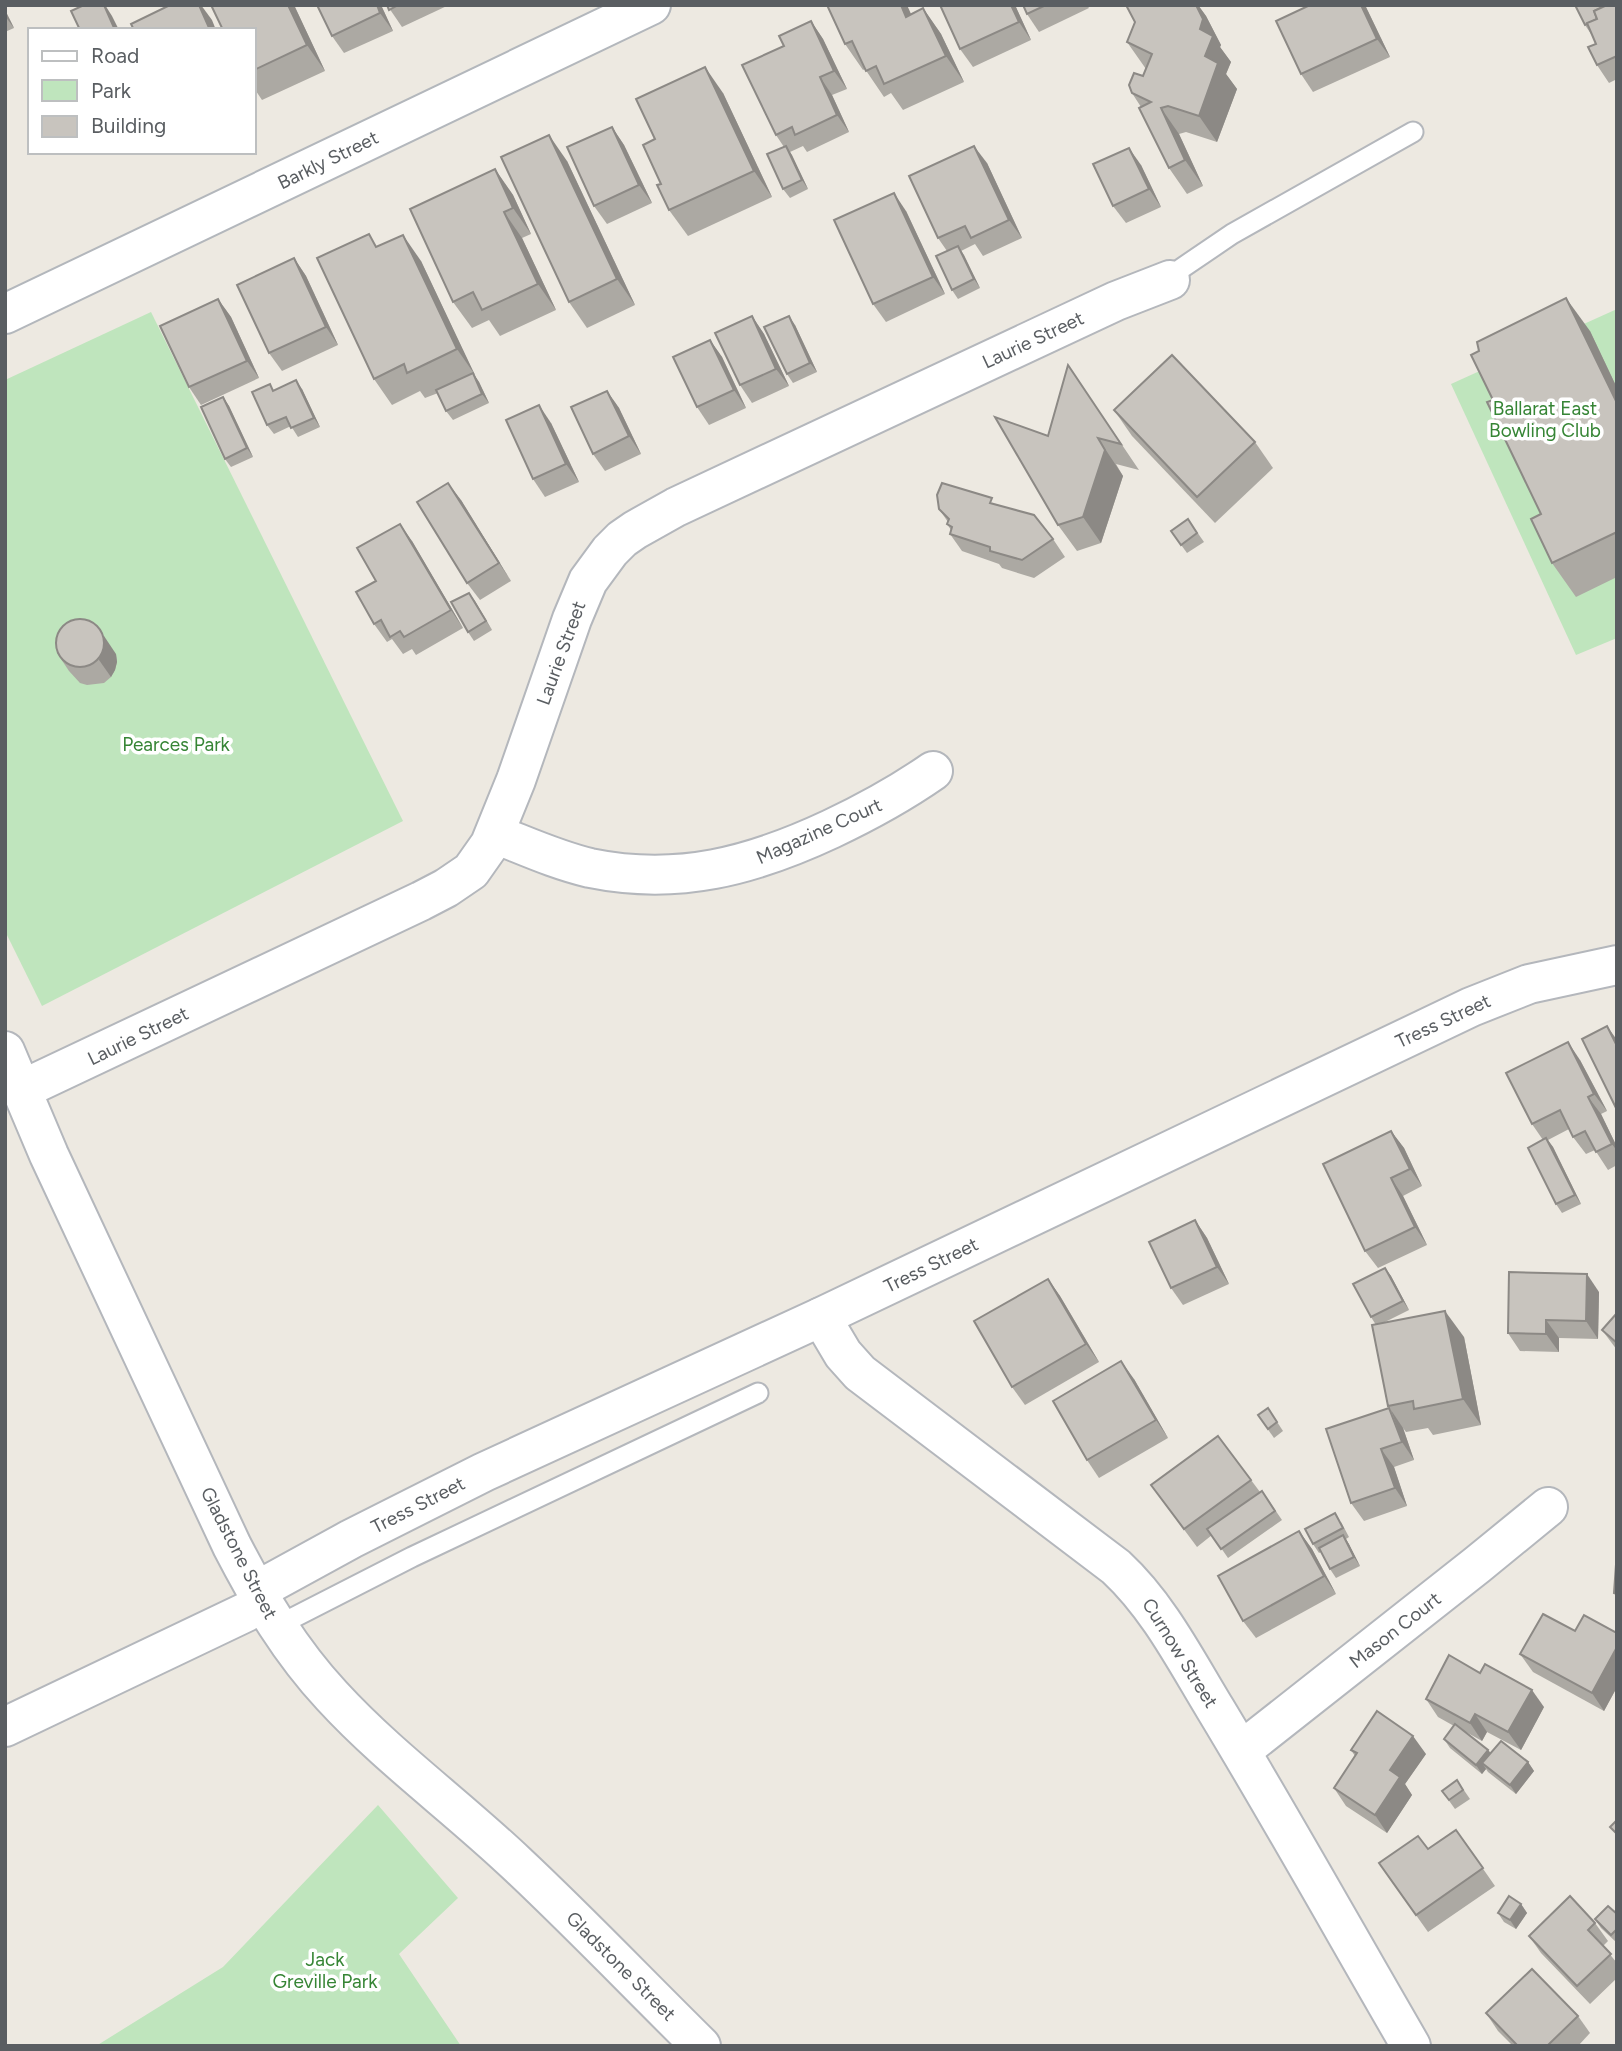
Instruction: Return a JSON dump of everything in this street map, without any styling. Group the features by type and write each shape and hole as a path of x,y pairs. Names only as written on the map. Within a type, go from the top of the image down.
{"street":[{"name":"Barkly Street","path":"5,314 651,5"},
{"name":"Laurie Street","path":"12,1075 446,888 471,871 495,834 581,595 600,565 622,539 676,508 1103,307 1170,280"},
{"name":"Magazine Court","path":"495,834 560,860 592,868 651,875 681,875 720,869 781,852 871,810 933,771"},
{"name":"Tress Street","path":"5,1727 265,1607 351,1539 459,1484 821,1317 1471,1007 1529,984 1617,965"},
{"name":"Gladstone Street","path":"12,1075 232,1546 265,1607 316,1678 357,1721 516,1863 701,2046"},
{"name":"Curnow Street","path":"821,1317 843,1354 860,1373 1135,1584 1160,1619 1241,1751 1410,2046"},
{"name":"Mason Court","path":"1241,1751 1548,1507"}],"lane":[{"path":"1170,280 1182,268 1232,234 1413,132"},
{"name":"Tress Street","path":"265,1607 412,1557 758,1393"}],"green space":[{"name":"Ballarat East Bowling Club","path":"1617,309 1617,638 1576,655 1451,384"},
{"name":"Pearces Park","path":"151,312 403,821 42,1006 5,931 5,380"},
{"name":"Jack Greville Park","path":"378,1805 458,1898 399,1954 461,2046 96,2046 223,1967"}],"building":[{"path":"84,5 104,5 114,28 79,28 71,11"},
{"path":"170,5 199,5 209,28 133,28 131,24"},
{"path":"211,5 288,5 307,45 256,69 256,28 222,28"},
{"path":"317,5 377,5 380,13 332,36"},
{"path":"827,5 901,5 906,17 923,8 946,56 884,84 876,66 866,71 852,41 845,44"},
{"path":"940,5 1011,5 1019,22 960,49"},
{"path":"1023,5 1046,5 1027,14"},
{"path":"1126,5 1196,5 1203,19 1200,29 1213,36 1205,56 1218,63 1199,116 1168,106 1161,108 1185,160 1169,168 1139,108 1151,102 1132,93 1129,85 1134,73 1143,76 1152,54 1127,42 1135,22"},
{"path":"1310,5 1361,5 1377,39 1301,74 1276,21"},
{"path":"1575,5 1607,5 1594,11 1597,19 1585,25"},
{"path":"1607,5 1617,5 1617,56 1597,65 1588,47 1596,44 1587,23 1597,19 1594,11"},
{"path":"811,21 834,71 820,77 837,115 795,135 792,127 776,135 742,65 784,46 779,36"},
{"path":"705,67 754,171 669,210 657,185 661,184 643,145 655,139 636,99"},
{"path":"612,127 639,185 594,206 567,147"},
{"path":"549,135 617,279 569,302 501,157"},
{"path":"786,146 802,180 783,189 767,154"},
{"path":"974,146 1009,220 971,238 965,226 938,238 909,176"},
{"path":"1129,148 1149,189 1113,206 1093,164"},
{"path":"495,169 513,208 504,212 538,284 482,310 473,292 453,302 410,209"},
{"path":"894,193 933,277 873,304 834,220"},
{"path":"369,234 376,247 403,235 457,349 407,373 404,364 374,379 317,258"},
{"path":"958,246 974,279 952,290 936,256"},
{"path":"294,258 326,327 269,353 237,285"},
{"name":"Ballarat East Bowling Club","path":"1566,298 1617,403 1617,532 1552,563 1531,519 1541,514 1487,402 1493,400 1471,355 1479,351 1477,342"},
{"path":"218,299 247,361 189,387 160,326"},
{"path":"752,316 776,369 740,385 715,333"},
{"path":"789,316 810,363 787,374 764,327"},
{"path":"710,340 734,390 697,407 673,357"},
{"path":"1172,355 1255,442 1197,497 1114,410"},
{"path":"1068,365 1121,444 1098,438 1105,450 1083,517 1058,525 995,417 1048,436"},
{"path":"473,373 482,394 446,411 436,390"},
{"path":"296,380 314,418 291,428 286,417 267,425 252,392 270,384 273,391"},
{"path":"607,391 629,436 593,454 571,407"},
{"path":"223,397 247,448 225,459 201,407"},
{"path":"539,405 566,464 533,479 506,420"},
{"path":"448,483 499,563 467,583 417,502"},
{"path":"942,483 992,498 990,503 1034,515 1053,539 1022,560 990,551 990,547 950,534 952,527 947,524 949,519 939,509 937,495"},
{"path":"1188,519 1197,533 1181,545 1171,531"},
{"path":"400,524 451,610 404,637 400,631 390,637 381,620 374,624 356,592 376,581 357,548"},
{"path":"469,593 486,621 468,632 451,602"},
{"path":"80,619 97,626 104,643 97,660 80,667 63,660 56,643 63,626"},
{"path":"1607,1026 1617,1046 1617,1110 1582,1039"},
{"path":"1568,1042 1594,1094 1588,1097 1612,1144 1596,1152 1585,1131 1573,1137 1560,1110 1532,1124 1506,1073"},
{"path":"1391,1131 1410,1169 1391,1178 1415,1227 1365,1251 1323,1164"},
{"path":"1546,1138 1575,1195 1556,1204 1528,1148"},
{"path":"1195,1220 1217,1267 1171,1288 1149,1242"},
{"path":"1385,1268 1403,1301 1371,1317 1353,1284"},
{"path":"1509,1272 1587,1274 1586,1321 1546,1320 1546,1334 1508,1333"},
{"path":"1048,1279 1086,1344 1012,1387 974,1321"},
{"path":"1445,1311 1463,1399 1414,1409 1413,1401 1388,1406 1372,1325"},
{"path":"1617,1313 1617,1343 1602,1330"},
{"path":"1121,1361 1156,1420 1087,1460 1053,1401"},
{"path":"1268,1408 1277,1422 1268,1429 1258,1415"},
{"path":"1389,1408 1402,1442 1381,1449 1395,1488 1351,1503 1326,1429"},
{"path":"1218,1436 1251,1480 1184,1529 1151,1485"},
{"path":"1262,1491 1275,1511 1221,1549 1207,1529"},
{"path":"1335,1513 1343,1528 1313,1544 1305,1529"},
{"path":"1299,1531 1324,1576 1243,1621 1218,1576"},
{"path":"1343,1535 1354,1557 1330,1569 1319,1548"},
{"path":"1617,1550 1617,1594 1614,1593"},
{"path":"1543,1614 1575,1631 1584,1615 1617,1633 1617,1647 1592,1693 1520,1654"},
{"path":"1449,1655 1480,1673 1485,1664 1532,1690 1508,1732 1475,1714 1470,1723 1426,1699"},
{"path":"1377,1711 1413,1736 1390,1770 1400,1777 1375,1815 1334,1788 1357,1753 1351,1750"},
{"path":"1455,1724 1488,1750 1476,1765 1444,1739"},
{"path":"1501,1741 1528,1762 1510,1785 1482,1763"},
{"path":"1457,1780 1463,1790 1449,1800 1442,1791"},
{"path":"1617,1820 1617,1834 1610,1827"},
{"path":"1456,1830 1483,1868 1416,1915 1379,1863 1418,1836 1428,1849"},
{"path":"1509,1896 1521,1904 1510,1920 1498,1913"},
{"path":"1570,1896 1595,1923 1588,1930 1611,1954 1577,1986 1529,1936"},
{"path":"1608,1906 1617,1914 1617,1929 1611,1935 1595,1919"},
{"path":"1532,1969 1578,2016 1547,2046 1518,2046 1486,2013"}]}
